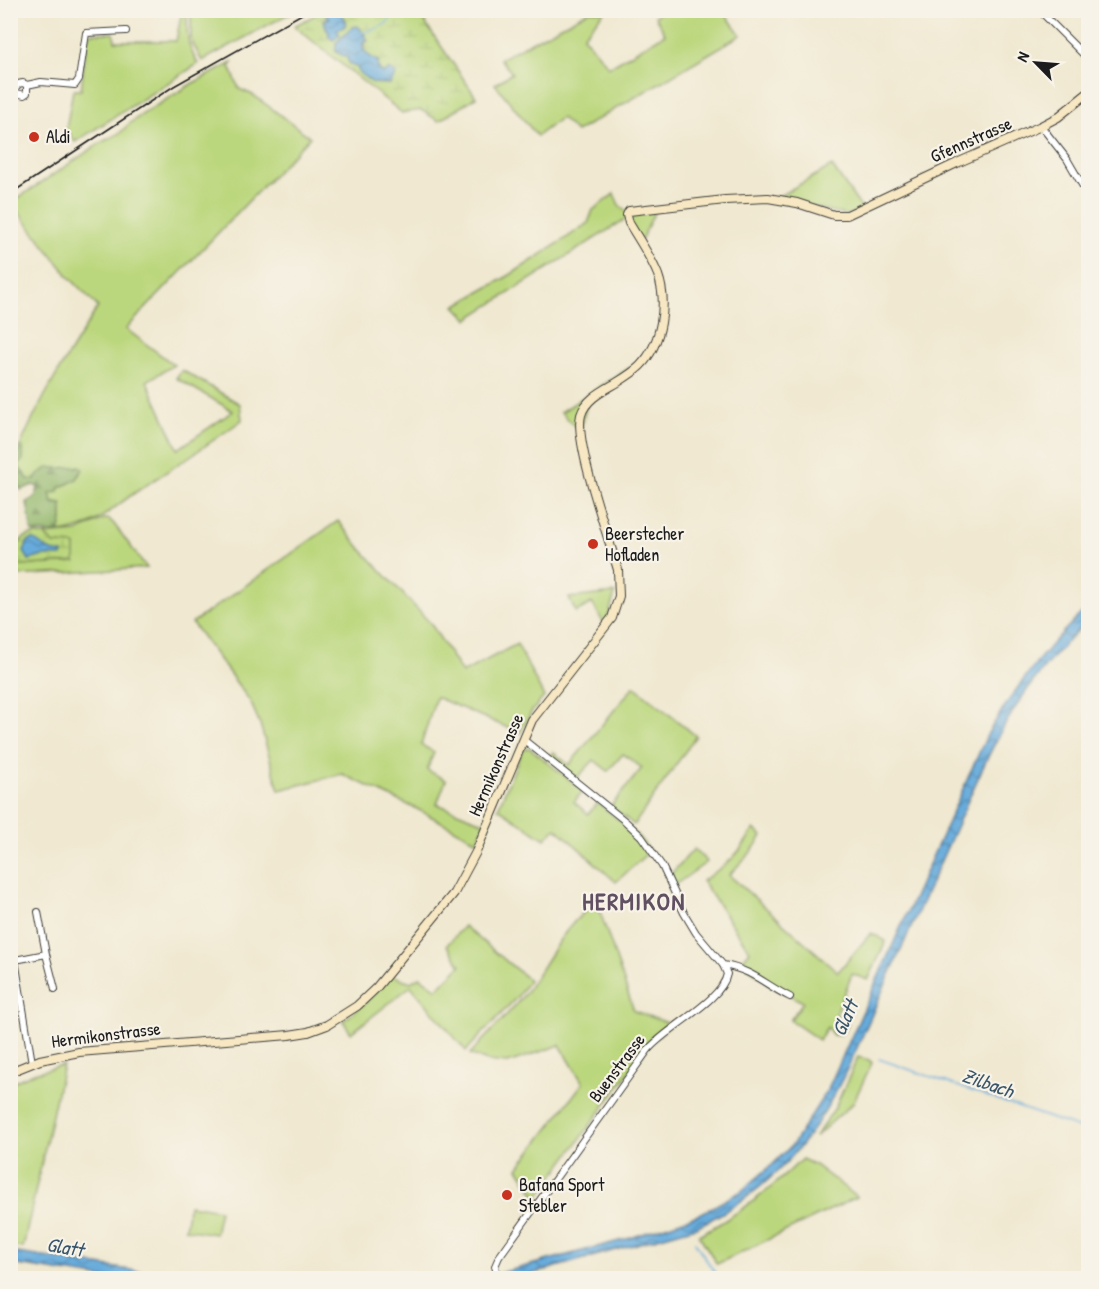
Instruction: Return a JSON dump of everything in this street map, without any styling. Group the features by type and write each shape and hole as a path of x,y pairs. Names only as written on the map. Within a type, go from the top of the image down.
{"street":[{"path":"1039,10 1089,59"},
{"path":"10,101 17,93 20,96 27,93 27,85 41,82 75,85 79,79 86,33 126,31"},
{"name":"Gfennstrasse","path":"628,213 635,209 758,198 787,200 839,216 862,209 1041,126 1058,117 1089,93"},
{"path":"1041,126 1067,159 1089,195"},
{"name":"Hermikonstrasse","path":"10,1072 32,1063 79,1052 298,1034 327,1025 347,1014 376,988 454,893 476,852 535,716 606,629 619,596 618,570 583,449 580,423 584,409 592,398 631,374 641,365 648,356 659,331 662,308 661,286 655,268 629,223 628,213"},
{"path":"524,740 641,836 662,866 696,933 723,966 750,972 771,988 790,997"},
{"path":"38,912 55,989"},
{"path":"10,945 15,960 32,1063"},
{"path":"15,960 46,954"},
{"name":"Buenstrasse","path":"497,1275 495,1266 499,1257 648,1050 661,1035 700,1008 723,984 727,974 723,966"},
{"path":"10,999 22,998"}],"green space":[{"path":"191,10 294,11 202,61 191,40"},
{"path":"182,11 187,11 189,44 198,64 75,142 66,129 73,90 81,90 87,38 90,33 114,33 115,41 176,41"},
{"path":"323,11 330,11 327,12 330,18 324,20 327,30 337,30 345,26 345,18 338,12 331,11 417,11 476,97 439,121 421,110 402,113 294,26","holes":["353,27 365,34 364,51 379,62 377,66 381,72 385,73 390,84 375,83 358,72 359,68 349,63 347,57 336,52 336,43"]},
{"path":"589,11 605,11 583,36 609,67 665,34 655,16 663,11 723,11 741,35 576,132 561,118 537,136 495,84 512,73 500,59"},
{"path":"232,63 230,66 239,89 253,95 310,137 126,329 174,365 147,381 178,449 233,411 176,378 182,370 240,404 242,420 102,517 83,527 59,533 62,520 51,503 50,493 77,479 80,466 58,470 49,467 34,480 28,479 18,466 23,448 20,446 66,358 98,307 70,278 11,203 102,142 120,133 146,112 193,83"},
{"path":"832,166 862,209 847,215 776,198"},
{"path":"614,194 619,205 628,213 656,209 640,242 627,218 468,319 455,306 510,275 588,223 593,210"},
{"path":"648,356 587,403 580,432 561,412"},
{"path":"20,446 23,448 23,459 18,466 28,479 34,480 38,474 49,467 80,467 83,469 77,479 59,488 59,492 50,493 52,502 62,504 59,533 32,532 27,502 35,496 38,487 33,485 21,490 10,469"},
{"path":"103,519 109,519 114,524 147,568 15,576 14,566 75,562 44,535 77,532"},
{"path":"338,521 431,624 462,673 517,644 544,697 532,711 520,733 436,697 421,745 434,752 427,770 446,780 437,804 485,823 477,841 417,809 342,774 279,790 260,724 250,701 192,623"},
{"path":"35,534 44,535 54,544 75,545 75,562 14,566 17,545 24,538"},
{"path":"615,593 604,624 592,603 576,612 569,598"},
{"path":"634,686 696,736 634,825 611,806 642,768 623,754 608,771 594,760 576,779 549,757 553,752 569,765"},
{"path":"530,748 583,791 574,802 588,814 598,803 637,835 650,851 616,882 556,828 545,839 498,808 523,749"},
{"path":"754,829 762,836 752,851 729,875 838,972 871,933 886,941 868,980 852,974 836,1014 848,1023 839,1035 833,1035 827,1027 819,1040 790,1020 803,1002 772,986 741,962 750,951 702,881 732,859"},
{"path":"694,849 707,862 675,885 670,875"},
{"path":"597,903 634,1011 671,1024 652,1041 537,1198 518,1168 583,1083 560,1045 508,1063 487,1061 470,1054 523,996 574,922"},
{"path":"464,926 529,980 518,996 466,1051 411,986 351,1033 343,1021 364,1004 391,975 411,982 420,977 437,989 461,965 447,945"},
{"path":"858,1057 872,1063 853,1103 815,1137 835,1108"},
{"path":"63,1065 23,1248 11,1246 11,1083 34,1073"},
{"path":"802,1159 815,1165 857,1197 717,1264 699,1235 754,1201"},
{"path":"189,1205 220,1210 215,1234 185,1229"}],"water":[{"path":"327,12 342,15 346,23 337,30 340,35 333,40 328,36 329,32 324,21 330,18 326,16"},
{"path":"358,26 368,41 363,42 364,49 367,54 379,62 377,66 381,72 385,73 389,69 396,74 390,84 371,82 358,72 358,68 349,63 347,57 336,52 336,43 353,27"},
{"path":"33,539 51,551 63,553 62,556 43,556 29,560 24,552 28,541"},
{"name":"Glatt","path":"1088,607 1088,620 1038,676 1013,711 996,741 835,1094 816,1125 794,1154 767,1181 735,1205 696,1227 518,1278 482,1278 630,1238 698,1215 740,1192 793,1144 827,1091 988,733 1033,666"},
{"name":"Glatt","path":"11,1252 184,1278 104,1278 11,1264"}],"waterway":[{"path":"363,33 386,23 395,10"},
{"name":"Zilbach","path":"879,1059 1088,1131"},
{"path":"695,1242 718,1278"}],"railway":[{"path":"10,194 174,86 309,10"}],"place":[{"name":"Aldi","path":"34,137"},
{"name":"Beerstecher Hofladen","path":"593,544"},
{"name":"Bafana Sport Stebler","path":"507,1195"}],"district":[{"name":"HERMIKON","path":"634,902"}]}
